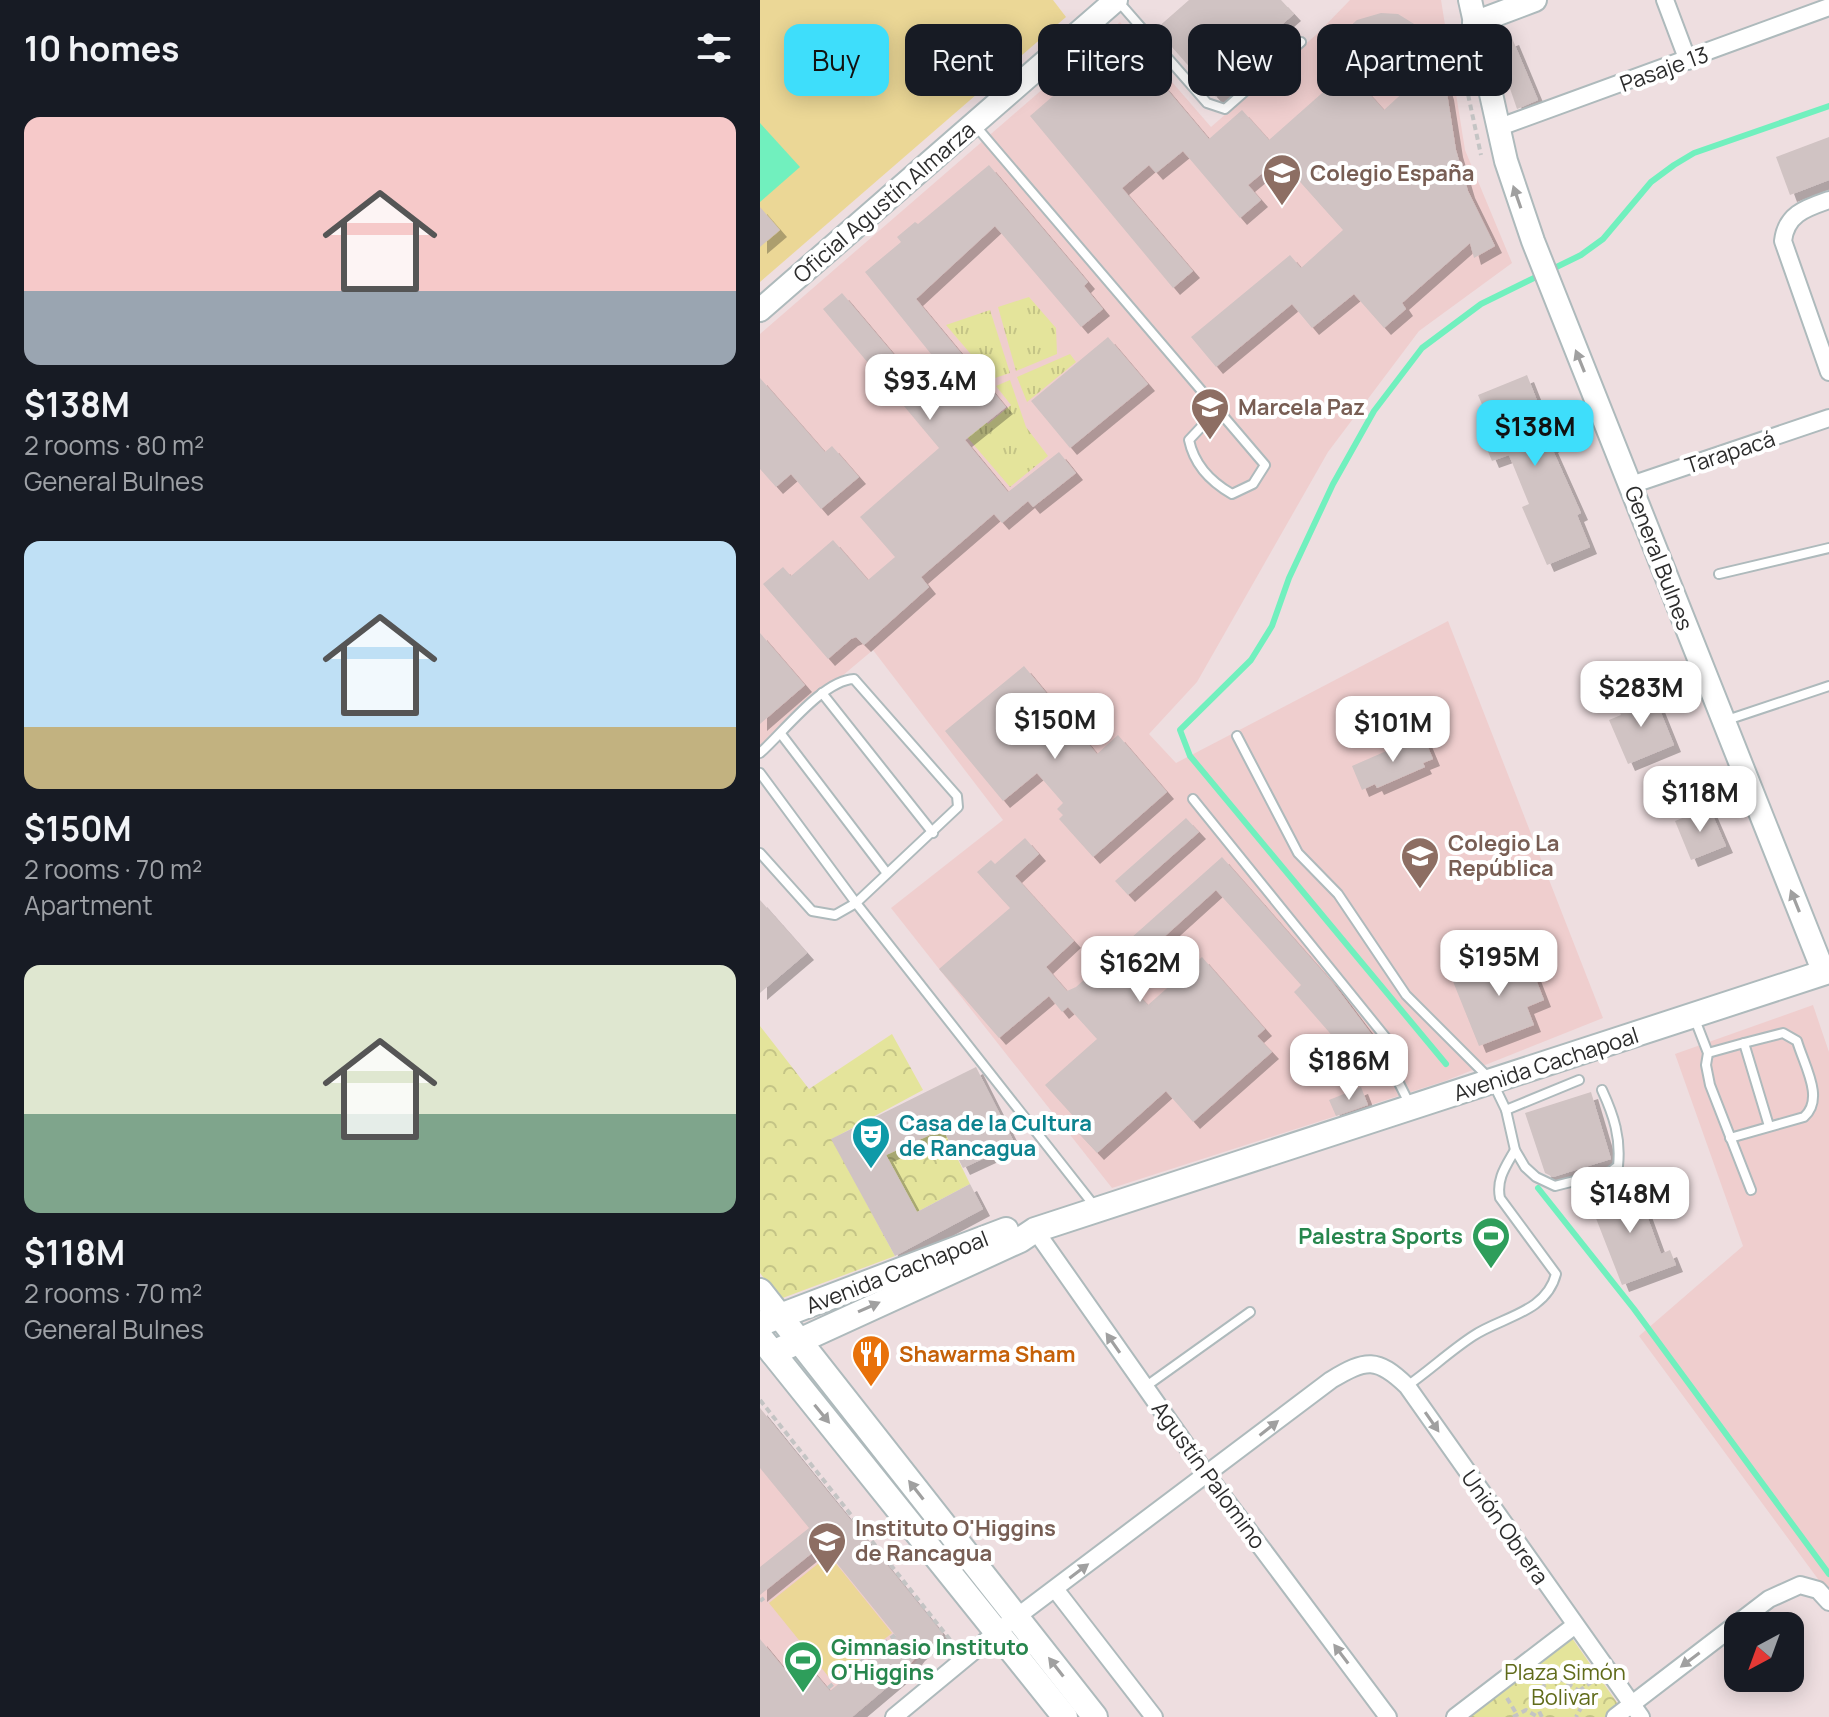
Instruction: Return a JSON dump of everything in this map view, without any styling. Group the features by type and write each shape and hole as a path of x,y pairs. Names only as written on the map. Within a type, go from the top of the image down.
{"main road":[{"name":"Avenida Cachapoal","path":"766,1345 798,1339 1020,1240 1035,1230 1098,1212 1826,972"},
{"name":"Avenida Cachapoal","path":"770,1320 1016,1226 1035,1230"},
{"path":"760,1291 770,1320 798,1339 1007,1624 1065,1717"},
{"path":"766,1345 1007,1624 1095,1717"}],"street":[{"name":"Oficial Agustín Almarza","path":"760,310 1117,0"},
{"name":"General Bulnes","path":"1470,0 1497,128 1545,273 1826,972"},
{"path":"1474,23 1535,0"},
{"path":"1665,0 1688,61"},
{"name":"Pasaje 13","path":"1497,128 1688,61 1829,7"},
{"path":"1829,200 1796,213 1787,225 1783,241 1829,372"},
{"name":"Tarapacá","path":"1631,485 1829,418"},
{"name":"Agustín Palomino","path":"1035,1230 1207,1475 1388,1717"},
{"name":"Unión Obrera","path":"1207,1475 1354,1366 1382,1364 1407,1386 1636,1711"},
{"path":"894,1717 1007,1624 1207,1475"},
{"path":"1615,1717 1636,1711 1769,1599 1800,1585 1818,1590 1829,1602"},
{"path":"1055,1589 1154,1717"},
{"path":"1455,1717 1574,1626"}],"lane":[{"path":"1117,0 1188,81"},
{"path":"1201,96 1215,109 1225,109 1240,96"},
{"path":"974,123 1218,409 1265,465 1253,484 1232,494 1205,472 1192,453 1189,440 1218,409"},
{"path":"1719,574 1829,548"},
{"path":"760,753 822,693 843,679 860,682 957,796 958,807 856,903 835,915 812,911 760,853"},
{"path":"1723,721 1829,686"},
{"path":"822,693 933,833"},
{"path":"781,734 886,872"},
{"path":"1237,736 1298,853 1338,894 1406,995 1492,1081 1506,1110 1515,1150 1536,1177 1555,1186 1610,1172 1618,1166 1620,1147 1613,1115 1602,1090"},
{"path":"760,773 856,903 1098,1212"},
{"path":"1193,799 1391,1044 1396,1077 1411,1108"},
{"path":"1694,1016 1708,1053 1706,1065 1710,1085 1751,1190"},
{"path":"1708,1053 1783,1033 1797,1041 1815,1098 1812,1110 1804,1117 1730,1138"},
{"path":"1744,1043 1769,1126"},
{"path":"1506,1110 1579,1080"},
{"path":"1407,1386 1475,1334 1507,1322 1552,1288 1556,1274 1546,1256 1500,1198 1498,1187 1501,1173 1515,1150"},
{"path":"1144,1387 1250,1312"}],"path":[{"path":"760,1400 965,1658"},
{"path":"829,1538 832,1551"},
{"path":"828,1688 895,1635"},
{"path":"1579,1691 1599,1676"},
{"path":"1502,1691 1515,1715 1526,1710 1540,1716 1538,1694 1547,1682 1568,1681 1579,1691 1582,1706 1576,1717"}],"shaded area":[{"path":"760,0 1053,0 1066,17 1058,24 1038,24 1038,41 1022,55 1022,24 905,24 905,96 975,96 760,282"},
{"path":"1350,0 1441,0 1445,24 1327,24"},
{"path":"1317,34 1317,96 1456,96 1465,150 1512,263 1419,331 1328,452 1197,682 1149,734 1176,763 1448,621 1603,1018 1445,1081 1112,1188 891,908 1003,820 873,650 760,745 760,334 1038,93 1038,96 1172,96 1172,82 1211,127 1246,96 1301,96 1301,48"},
{"path":"760,123 800,167 760,202"},
{"path":"1813,1005 1829,1052 1829,1594 1639,1336 1743,1246 1675,1054"},
{"name":"Instituto O'Higgins de Rancagua","path":"760,1408 943,1634 903,1674 852,1717 760,1717"},
{"path":"829,1555 892,1633 832,1681 769,1603"}],"green space":[{"path":"1029,297 1056,328 1057,354 1016,371 998,307"},
{"path":"990,310 1010,373 992,379 946,325"},
{"path":"1070,354 1076,362 1027,402 1017,377"},
{"path":"1010,380 1026,427 1048,456 1010,487 949,416 967,401 988,424 1011,405 996,386"},
{"path":"760,1026 809,1089 892,1034 923,1090 832,1139 895,1256 780,1299 760,1273"},
{"path":"943,1129 970,1184 917,1212 886,1155"},
{"name":"Plaza Simón Bolivar","path":"1572,1638 1620,1707 1606,1717 1467,1717"}],"building":[{"path":"1189,0 1281,0 1294,14 1282,24 1188,24 1188,65 1172,47 1172,24 1162,24"},
{"path":"1381,13 1398,14 1414,24 1353,24"},
{"path":"1512,38 1538,100 1517,109 1512,94"},
{"path":"1172,95 1209,139 1242,110 1269,140 1319,96 1371,96 1384,110 1399,96 1447,96 1456,150 1468,191 1495,246 1474,258 1470,243 1402,303 1406,309 1384,328 1354,294 1312,328 1292,304 1216,367 1191,337 1290,255 1301,268 1343,230 1285,165 1277,172 1271,166 1248,185 1261,200 1240,218 1183,151 1156,173 1149,165 1122,188 1193,271 1173,288 1030,116 1053,96"},
{"path":"1829,137 1829,180 1790,195 1776,157"},
{"path":"989,165 1088,282 1084,286 1103,309 1081,327 995,226 916,299 1006,407 965,440 1008,492 1059,452 1076,473 1033,507 1028,501 1002,523 994,514 921,577 929,587 864,645 856,637 828,659 763,584 783,567 791,576 833,540 868,580 895,557 860,517 939,448 823,309 842,293 913,377 935,359 865,272 901,242 897,237 915,222 918,224"},
{"path":"760,207 780,230 760,247"},
{"path":"1108,337 1148,384 1070,448 1031,401"},
{"path":"1527,375 1554,444 1551,446 1581,513 1577,515 1590,547 1547,565 1522,507 1529,504 1509,455 1492,461 1484,442 1496,437 1478,395"},
{"path":"760,378 825,452 832,446 859,477 821,509 791,474 776,487 760,469"},
{"path":"760,633 805,685 760,724"},
{"path":"1024,666 1097,754 1118,735 1167,792 1093,857 1059,819 1063,815 1057,809 1063,803 1037,773 1003,801 945,731"},
{"path":"1653,693 1674,745 1628,764 1609,720 1621,715 1618,708"},
{"path":"1423,735 1433,759 1423,763 1425,767 1377,788 1375,784 1362,790 1352,766"},
{"path":"1709,807 1726,846 1691,860 1675,821"},
{"path":"1186,818 1199,832 1128,895 1115,881"},
{"path":"1025,838 1039,854 1015,876 1074,941 1046,967 1067,991 1076,987 1222,857 1333,983 1385,1052 1363,1071 1294,992 1301,985 1216,890 1121,976 1148,1005 1202,957 1265,1029 1257,1036 1272,1052 1193,1122 1166,1091 1097,1153 1068,1122 1074,1117 1045,1085 1097,1039 1068,1007 1062,1012 1049,996 999,1038 939,969 1010,908 977,872 991,860 995,864"},
{"path":"760,900 807,953 760,993"},
{"path":"1525,951 1544,1000 1527,1007 1534,1025 1479,1046 1452,979"},
{"name":"Casa de la Cultura de Rancagua","path":"976,1067 1015,1144 963,1168 943,1129 886,1155 917,1212 970,1184 983,1209 895,1256 831,1139"},
{"path":"1361,1087 1368,1105 1336,1116 1329,1100"},
{"path":"1591,1092 1611,1159 1553,1177 1545,1173 1525,1113"},
{"path":"1640,1184 1646,1200 1642,1202 1661,1254 1670,1250 1676,1265 1622,1285 1590,1203"},
{"path":"760,1408 943,1634 918,1654 903,1674 852,1717 760,1717 760,1639 792,1678 808,1665 830,1691 896,1636 822,1545 760,1595 760,1567 809,1528 760,1468"}],"waterway":[{"path":"1446,1064 1190,756 1180,730 1251,660 1272,626 1289,578 1333,484 1374,411 1422,348 1481,304 1581,255 1603,239 1651,182 1694,153 1829,106"},
{"path":"1538,1188 1634,1309 1829,1574"}],"place":[{"name":"Colegio España","path":"1282,207"},
{"name":"Marcela Paz","path":"1210,441"},
{"name":"Colegio La República","path":"1420,890"},
{"name":"Casa de la Cultura de Rancagua","path":"871,1170"},
{"name":"Palestra Sports","path":"1491,1270"},
{"name":"Shawarma Sham","path":"871,1388"},
{"name":"Instituto O'Higgins de Rancagua","path":"827,1575"},
{"name":"Gimnasio Instituto O'Higgins","path":"803,1694"}]}
